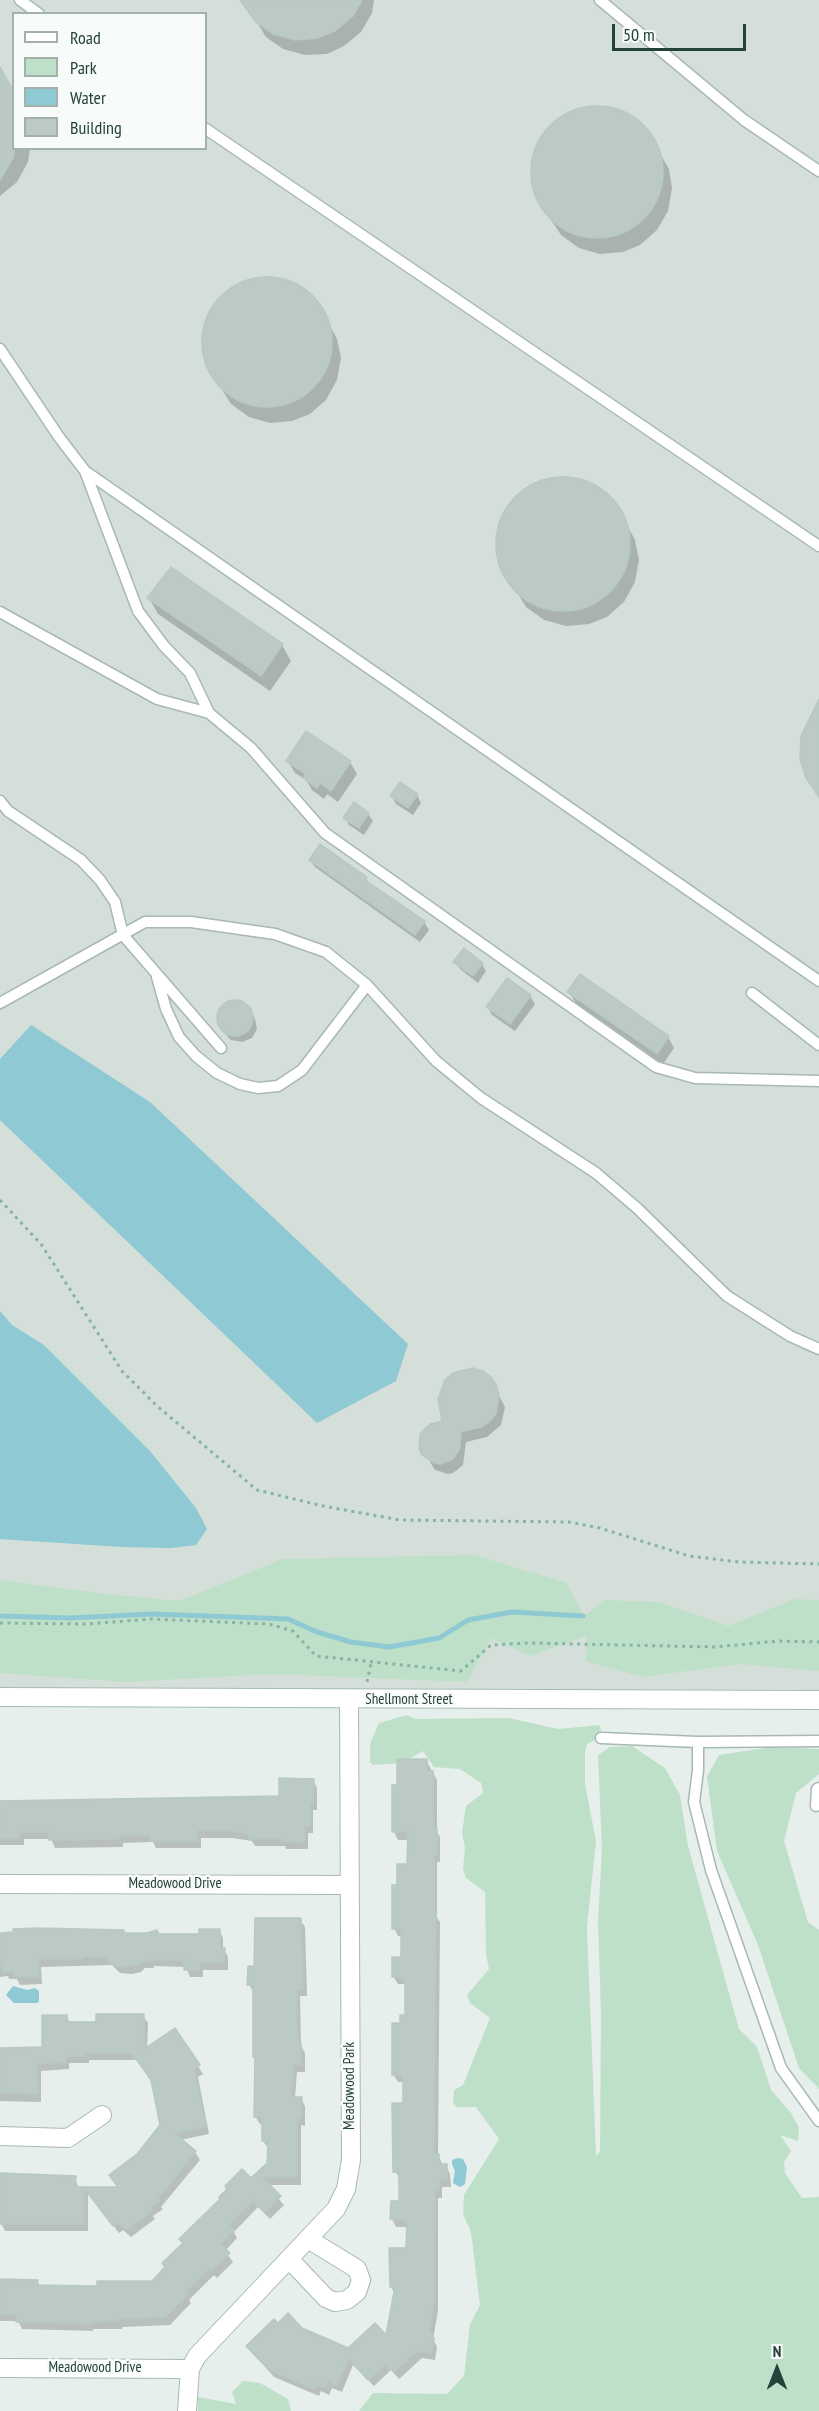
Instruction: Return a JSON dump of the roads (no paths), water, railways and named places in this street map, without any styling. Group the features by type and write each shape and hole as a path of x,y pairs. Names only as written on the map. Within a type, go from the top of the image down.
{"street":[{"name":"Shellmont Street","path":"0,1697 819,1700"},
{"name":"Meadowood Park","path":"187,2411 190,2368 207,2342 289,2259 341,2202 349,2176 349,1699"},
{"name":"Meadowood Drive","path":"0,1884 350,1885"},
{"path":"0,2136 68,2138 102,2115"},
{"path":"289,2259 326,2298 335,2302 347,2300 357,2292 361,2280 357,2269 308,2239"},
{"name":"Meadowood Drive","path":"0,2368 190,2368"}],"lane":[{"path":"20,0 36,12"},
{"path":"600,0 744,120 819,171"},
{"path":"207,130 819,546"},
{"path":"0,349 85,471 138,611 164,646 190,674 208,713"},
{"path":"85,471 819,981"},
{"path":"0,612 157,699 208,713 251,748 325,833 656,1067 695,1078 819,1081"},
{"path":"0,801 8,811 81,860 100,880 115,902 123,935 221,1048"},
{"path":"0,1003 146,922 191,922 275,934 326,952 367,985 436,1061 481,1098 596,1173 637,1208 727,1296 790,1336 819,1349"},
{"path":"157,974 166,1009 179,1037 196,1056 218,1073 240,1084 258,1088 278,1086 302,1070 367,985"},
{"path":"752,993 819,1045"},
{"path":"601,1738 698,1742 819,1741"},
{"path":"698,1742 698,1770 694,1802 711,1870 781,2068 819,2121"},
{"path":"816,1806 819,1788"}],"water":[{"path":"31,1025 150,1102 408,1344 396,1381 317,1423 0,1120 0,1059"},
{"path":"0,1311 12,1325 44,1345 150,1451 196,1508 207,1529 196,1545 171,1548 121,1547 0,1539"},
{"path":"13,1986 27,1990 35,1988 39,1991 39,2001 37,2003 14,2003 6,1995"},
{"path":"463,2159 467,2167 465,2184 460,2187 453,2183 455,2171 452,2160"}],"waterway":[{"path":"0,1616 70,1618 152,1614 288,1619 317,1632 351,1642 389,1647 439,1638 468,1620 512,1612 583,1616"}]}
